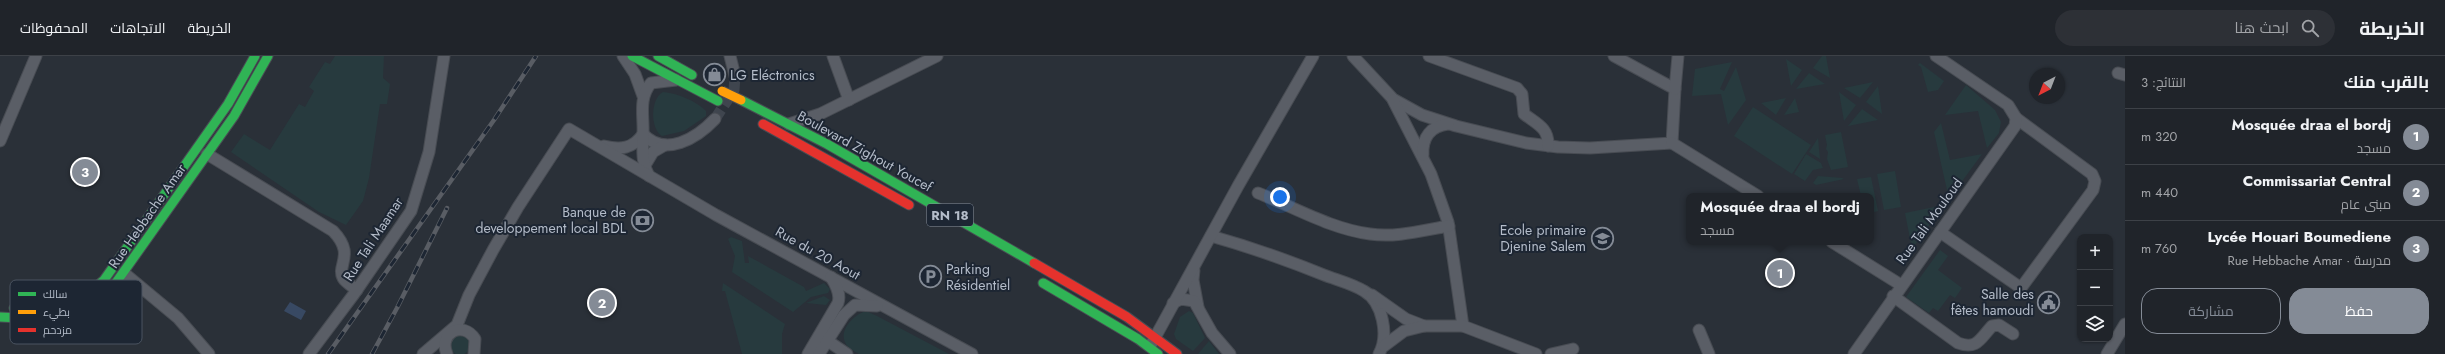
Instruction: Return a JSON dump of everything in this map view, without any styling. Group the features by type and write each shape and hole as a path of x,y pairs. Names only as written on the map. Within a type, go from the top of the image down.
{"main road":[{"name":"Rue Hebbache Amar","path":"102,280 122,256 228,104 255,56"},
{"name":"Rue Hebbache Amar","path":"118,280 251,89 268,56"},
{"path":"632,56 721,103"},
{"path":"658,56 703,80"},
{"name":"Boulevard Zighout Youcef","path":"719,89 827,144 1127,317 1156,336 1177,354"},
{"name":"Boulevard Zighout Youcef","path":"757,121 920,211"},
{"path":"1035,278 1138,339 1151,352"},
{"name":"Rue Hebbache Amar","path":"6,307 10,307"},
{"name":"Rue Hebbache Amar","path":"0,317 10,318"}],"street":[{"path":"0,141 36,56"},
{"path":"433,132 430,108 437,56"},
{"name":"Rue Tali Maamar","path":"309,354 357,290 411,211 423,177 433,132 444,56"},
{"path":"433,132 444,109 452,56"},
{"path":"623,56 635,74 643,96 643,134 641,150 647,172"},
{"path":"730,56 735,76"},
{"path":"833,56 848,100"},
{"path":"1151,352 1156,336 1173,303 1313,56"},
{"path":"1353,56 1393,99 1424,158 1438,192 1449,226 1463,326"},
{"path":"1429,56 1517,88 1524,100 1524,114 1544,130 1548,136 1548,146"},
{"path":"1614,56 1675,89"},
{"path":"1672,143 1678,56"},
{"path":"1936,56 2008,105 2016,118 2092,174 2094,182 2093,190 2020,288 1940,232"},
{"path":"789,124 824,112 932,57"},
{"path":"643,96 651,83 676,80"},
{"path":"1393,99 1422,115 1448,124 1526,143 1548,146 1590,148 1672,143 1753,193"},
{"path":"824,112 814,126 816,132 827,144"},
{"name":"Rue Tali Mouloud","path":"1854,354 1893,296 2012,133 2016,118"},
{"path":"647,172 653,152 665,145 691,138 715,119"},
{"path":"1424,158 1423,145 1427,136 1440,125 1448,124"},
{"name":"Rue du 20 Aout","path":"448,334 457,325 469,295 493,250 567,131 572,130 883,307 972,354"},
{"path":"597,145 615,149 629,147 636,143 643,134"},
{"path":"643,134 652,142 665,145"},
{"path":"207,154 333,231 340,238 344,248 346,258 341,273 343,279 357,290"},
{"path":"1258,193 1327,221 1370,234 1389,235 1449,226"},
{"path":"1211,236 1290,261 1365,291 1406,319 1424,326"},
{"path":"1837,245 1901,285"},
{"path":"1197,261 1193,280 1198,307 1212,333 1230,354"},
{"path":"124,273 132,280"},
{"path":"831,277 836,285 839,298"},
{"path":"142,288 178,318 208,354"},
{"path":"819,354 839,298 844,293 856,291"},
{"path":"1365,291 1376,303 1380,311 1383,322 1382,350"},
{"path":"1893,296 1958,343 1968,347 1977,343 1992,326 1999,325 2013,334"},
{"path":"1173,303 1181,299 1188,299 1198,307"},
{"path":"808,354 855,305 864,304 883,307"},
{"path":"464,309 476,347"},
{"path":"2107,354 2125,324"},
{"path":"1382,350 1404,331 1424,326 1463,326 1536,354"},
{"path":"424,353 452,331 463,329 476,347"},
{"path":"1698,330 1709,354"},
{"path":"424,353 434,351 447,354 444,344 448,334"},
{"path":"824,338 847,354"},
{"path":"1550,354 1573,349"}],"green space":[{"path":"335,56 384,56 383,78 390,84 387,104 380,104 369,178 363,201 346,225 319,212 231,152 244,134 270,150 299,104 305,107 314,91 309,87 325,62 330,64"},
{"path":"1822,56 1826,56 1830,78 1813,68"},
{"path":"1786,59 1802,70 1791,86"},
{"path":"1732,62 1720,89 1724,91 1736,67 1746,100 1728,125 1721,94 1692,96 1695,69"},
{"path":"1920,63 1944,81 1938,90 1928,92 1921,67 1918,65"},
{"path":"1809,73 1825,84 1796,89"},
{"path":"1873,82 1860,98 1844,88"},
{"path":"1966,85 1995,110 2001,122 1999,133 1987,148 1978,111 1945,115"},
{"path":"1878,86 1882,114 1866,102"},
{"path":"663,92 674,94 692,101 706,111 706,116 684,131 662,136 655,127 653,114 656,101"},
{"path":"1839,92 1856,105 1844,121"},
{"path":"1786,98 1776,115 1761,103"},
{"path":"1795,98 1799,112 1784,115"},
{"path":"1753,107 1811,145 1792,174 1734,136"},
{"path":"1862,109 1878,120 1848,126"},
{"path":"1941,123 1950,160 1982,154 1949,199 1934,132"},
{"path":"1841,132 1848,167 1831,170 1827,159 1828,152 1826,149 1827,145 1825,135"},
{"path":"1818,138 1820,159 1809,152"},
{"path":"1806,154 1821,163 1823,168 1813,170 1805,181 1794,174"},
{"path":"1895,171 1901,207 1884,210 1877,174"},
{"path":"1818,176 1844,179 1816,185 1813,183"},
{"path":"1871,177 1878,211 1874,212 1874,193 1860,193 1857,179"},
{"path":"1944,205 1912,249 1905,213"},
{"path":"731,237 742,241 745,263 749,263 748,256 804,287 806,291 824,283 830,289 828,293 811,297 793,312 732,272 735,256 728,239"},
{"path":"1940,250 1948,256 1938,270 1962,288 1955,298 1950,295 1938,311 1933,308 1929,313 1906,297"},
{"path":"723,283 785,324 782,334 782,354 742,354 725,291 722,291"},
{"path":"824,296 830,300 826,305 806,303"},
{"path":"866,311 949,354 859,354 847,346 844,332 849,323 857,315"},
{"path":"1189,311 1193,313 1205,338 1193,351 1176,339 1174,334 1180,317"},
{"path":"460,335 467,338 470,345 467,352 460,355 453,352 450,345 453,338"},
{"path":"1209,341 1219,354 1198,354"}],"water":[{"path":"290,302 306,311 301,320 284,311"}],"tunnel":[{"path":"715,119 734,90 735,76"}],"railway":[{"path":"328,354 494,120 536,56"},
{"path":"372,354 397,308 447,208"}],"traffic: fast":[{"path":"104,280 228,104 255,56"},
{"path":"118,280 234,116 268,56"},
{"path":"632,56 718,101"},
{"path":"658,56 692,75"},
{"path":"741,100 827,144 1034,263"},
{"path":"1043,283 1138,339 1158,354"},
{"path":"0,317 10,317"}],"traffic: jam":[{"path":"763,124 909,205"},
{"path":"1034,263 1127,317 1177,354"}],"traffic: slow":[{"path":"722,91 741,100"}],"place":[{"name":"LG Eléctronics","path":"715,75"},
{"name":"Lycée Houari Boumediene","path":"85,172"},
{"name":"Banque de developpement local BDL","path":"642,220"},
{"name":"Ecole primaire Djenine Salem","path":"1602,238"},
{"name":"Mosquée draa el bordj","path":"1780,273"},
{"name":"Parking Résidentiel","path":"931,277"},
{"name":"Salle des fêtes hamoudi","path":"2049,302"},
{"name":"Commissariat Central","path":"602,303"}]}
